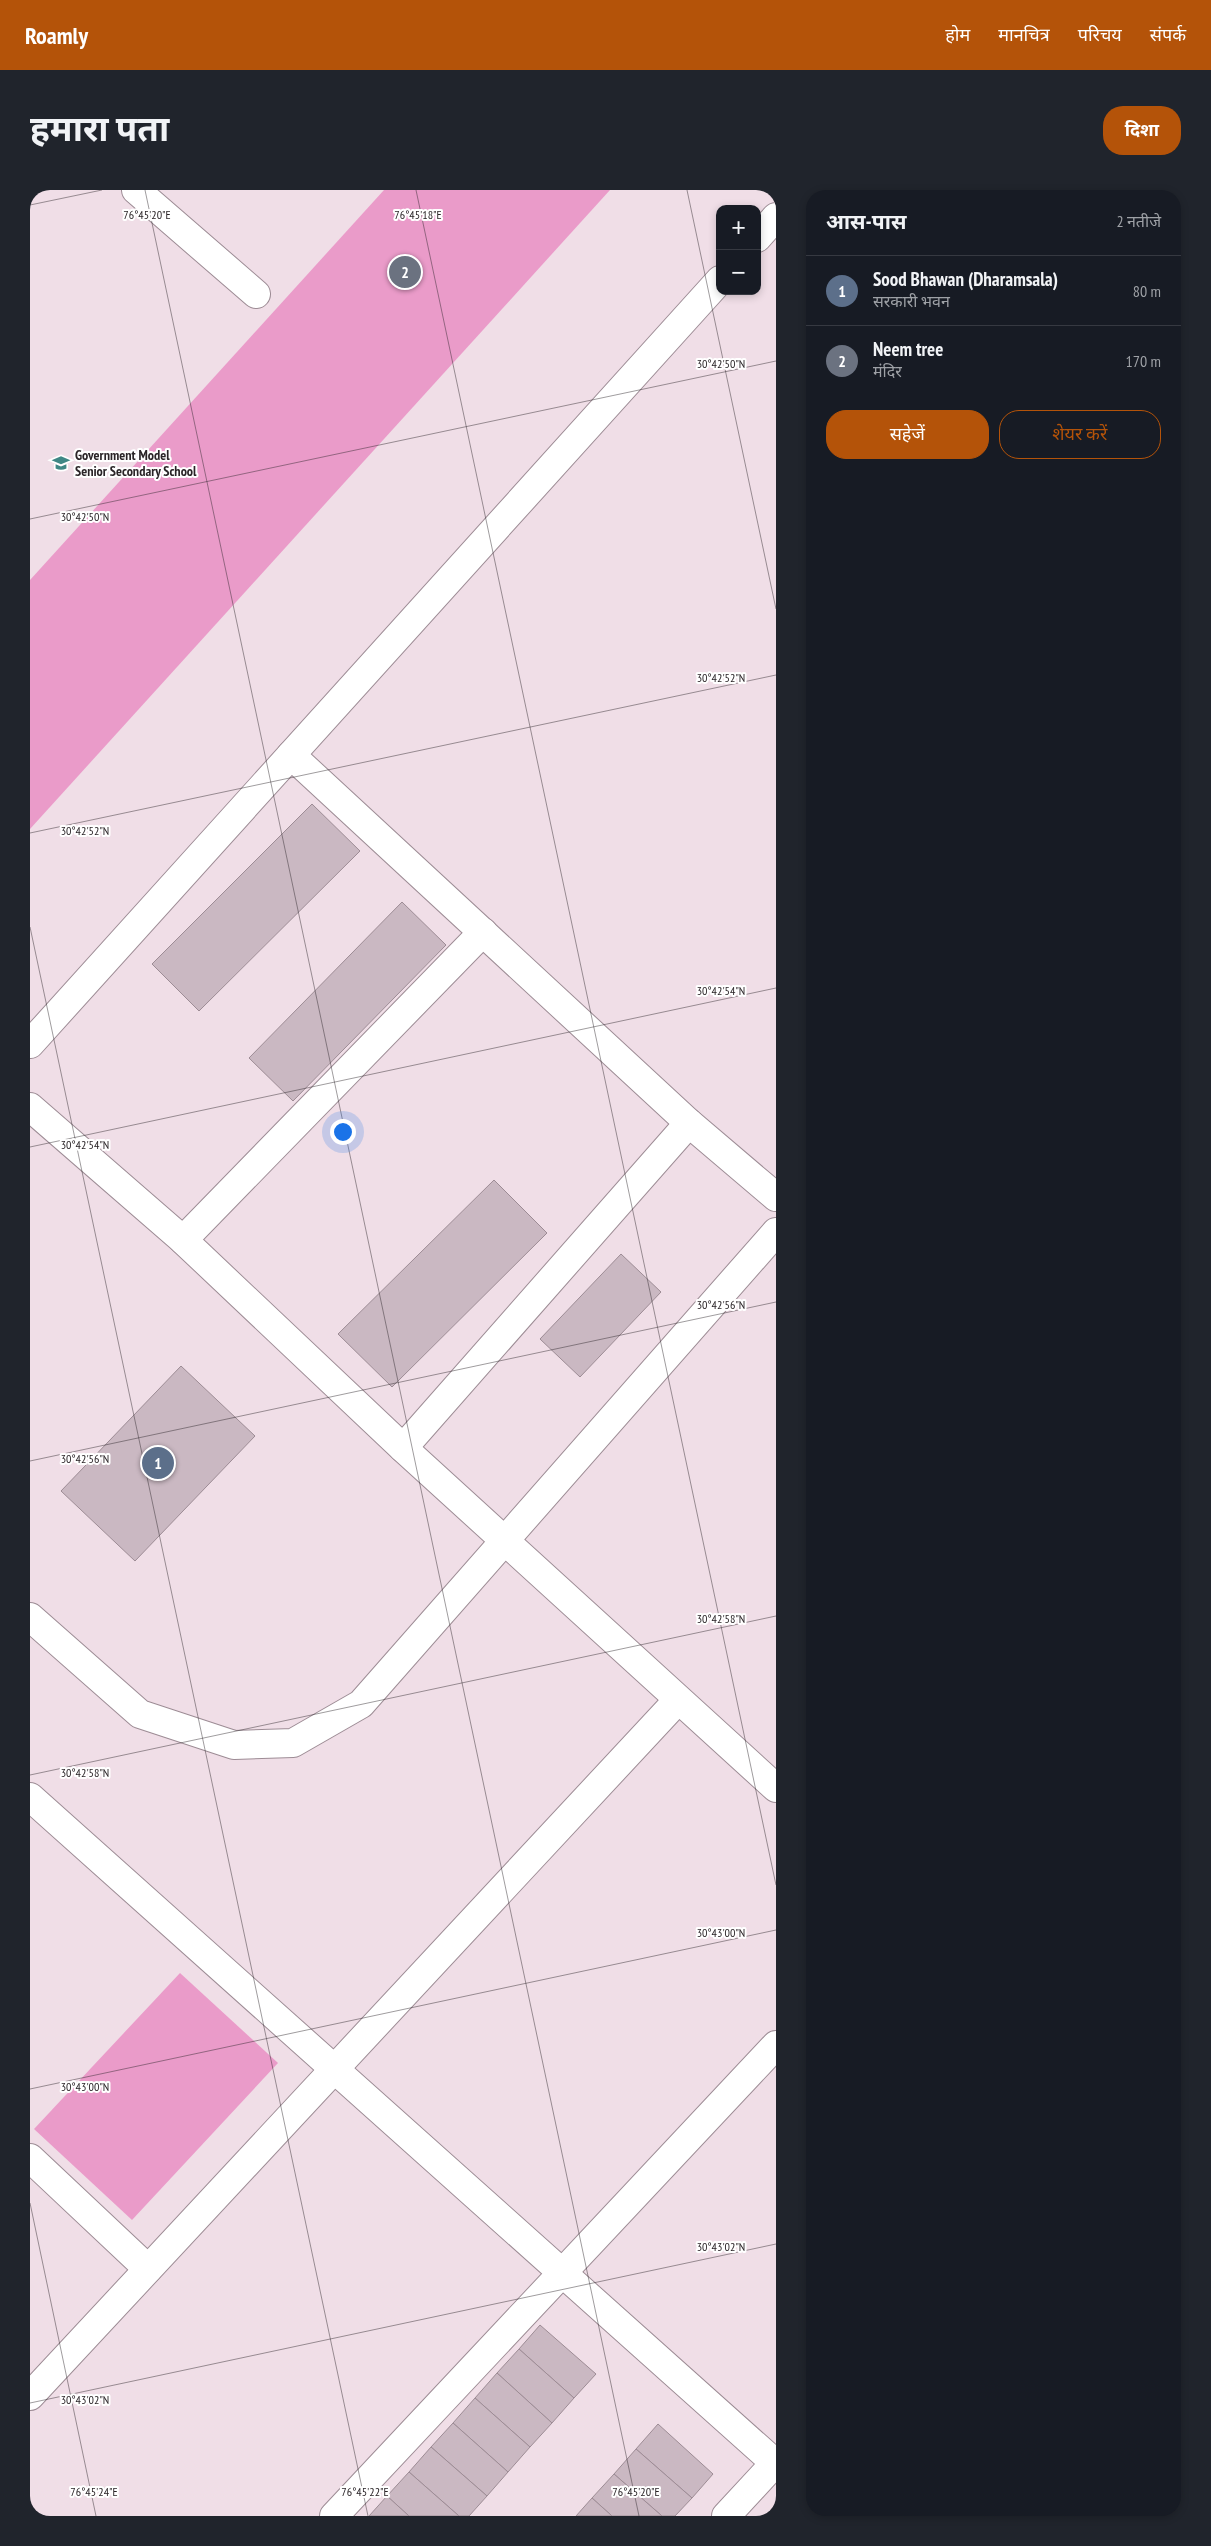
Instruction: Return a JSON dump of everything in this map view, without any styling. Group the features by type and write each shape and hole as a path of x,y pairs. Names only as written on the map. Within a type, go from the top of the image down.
{"street":[{"path":"136,190 256,294"},
{"path":"761,234 776,217"},
{"path":"30,1044 716,284"},
{"path":"291,755 689,1123 776,1197"},
{"path":"183,1240 483,932"},
{"path":"30,1107 183,1240 404,1448 776,1788"},
{"path":"404,1448 689,1123"},
{"path":"30,1617 140,1714 234,1746 293,1742 361,1704 504,1539 776,1232"},
{"path":"30,2396 678,1700"},
{"path":"30,1797 776,2462 726,2516"},
{"path":"334,2516 776,2044"},
{"path":"30,2158 148,2269"}],"shaded area":[{"path":"384,190 610,190 30,829 30,580"},
{"path":"180,1973 278,2063 132,2220 34,2129"}],"building":[{"path":"312,804 360,851 199,1011 152,964"},
{"path":"402,902 446,945 293,1101 249,1058"},
{"path":"494,1180 547,1233 392,1387 338,1334"},
{"path":"621,1254 661,1292 580,1377 540,1339"},
{"path":"181,1366 255,1436 135,1561 61,1491"},
{"path":"540,2325 596,2374 574,2398 519,2349"},
{"path":"519,2349 574,2398 552,2423 497,2373"},
{"path":"497,2373 552,2423 530,2447 475,2398"},
{"path":"475,2398 530,2447 508,2472 453,2423"},
{"path":"453,2423 508,2472 487,2496 431,2447"},
{"path":"658,2424 713,2474 692,2498 636,2449"},
{"path":"431,2447 487,2496 469,2516 459,2516 409,2472"},
{"path":"636,2449 692,2498 675,2516 662,2516 614,2474"},
{"path":"409,2472 459,2516 409,2516 387,2496"},
{"path":"614,2474 662,2516 612,2516 592,2498"},
{"path":"387,2496 409,2516 369,2516"},
{"path":"592,2498 612,2516 576,2516"}],"place":[{"name":"Neem tree","path":"405,272"},
{"name":"Government Model Senior Secondary School","path":"61,463"},
{"name":"Sood Bhawan (Dharamsala)","path":"158,1463"}]}
